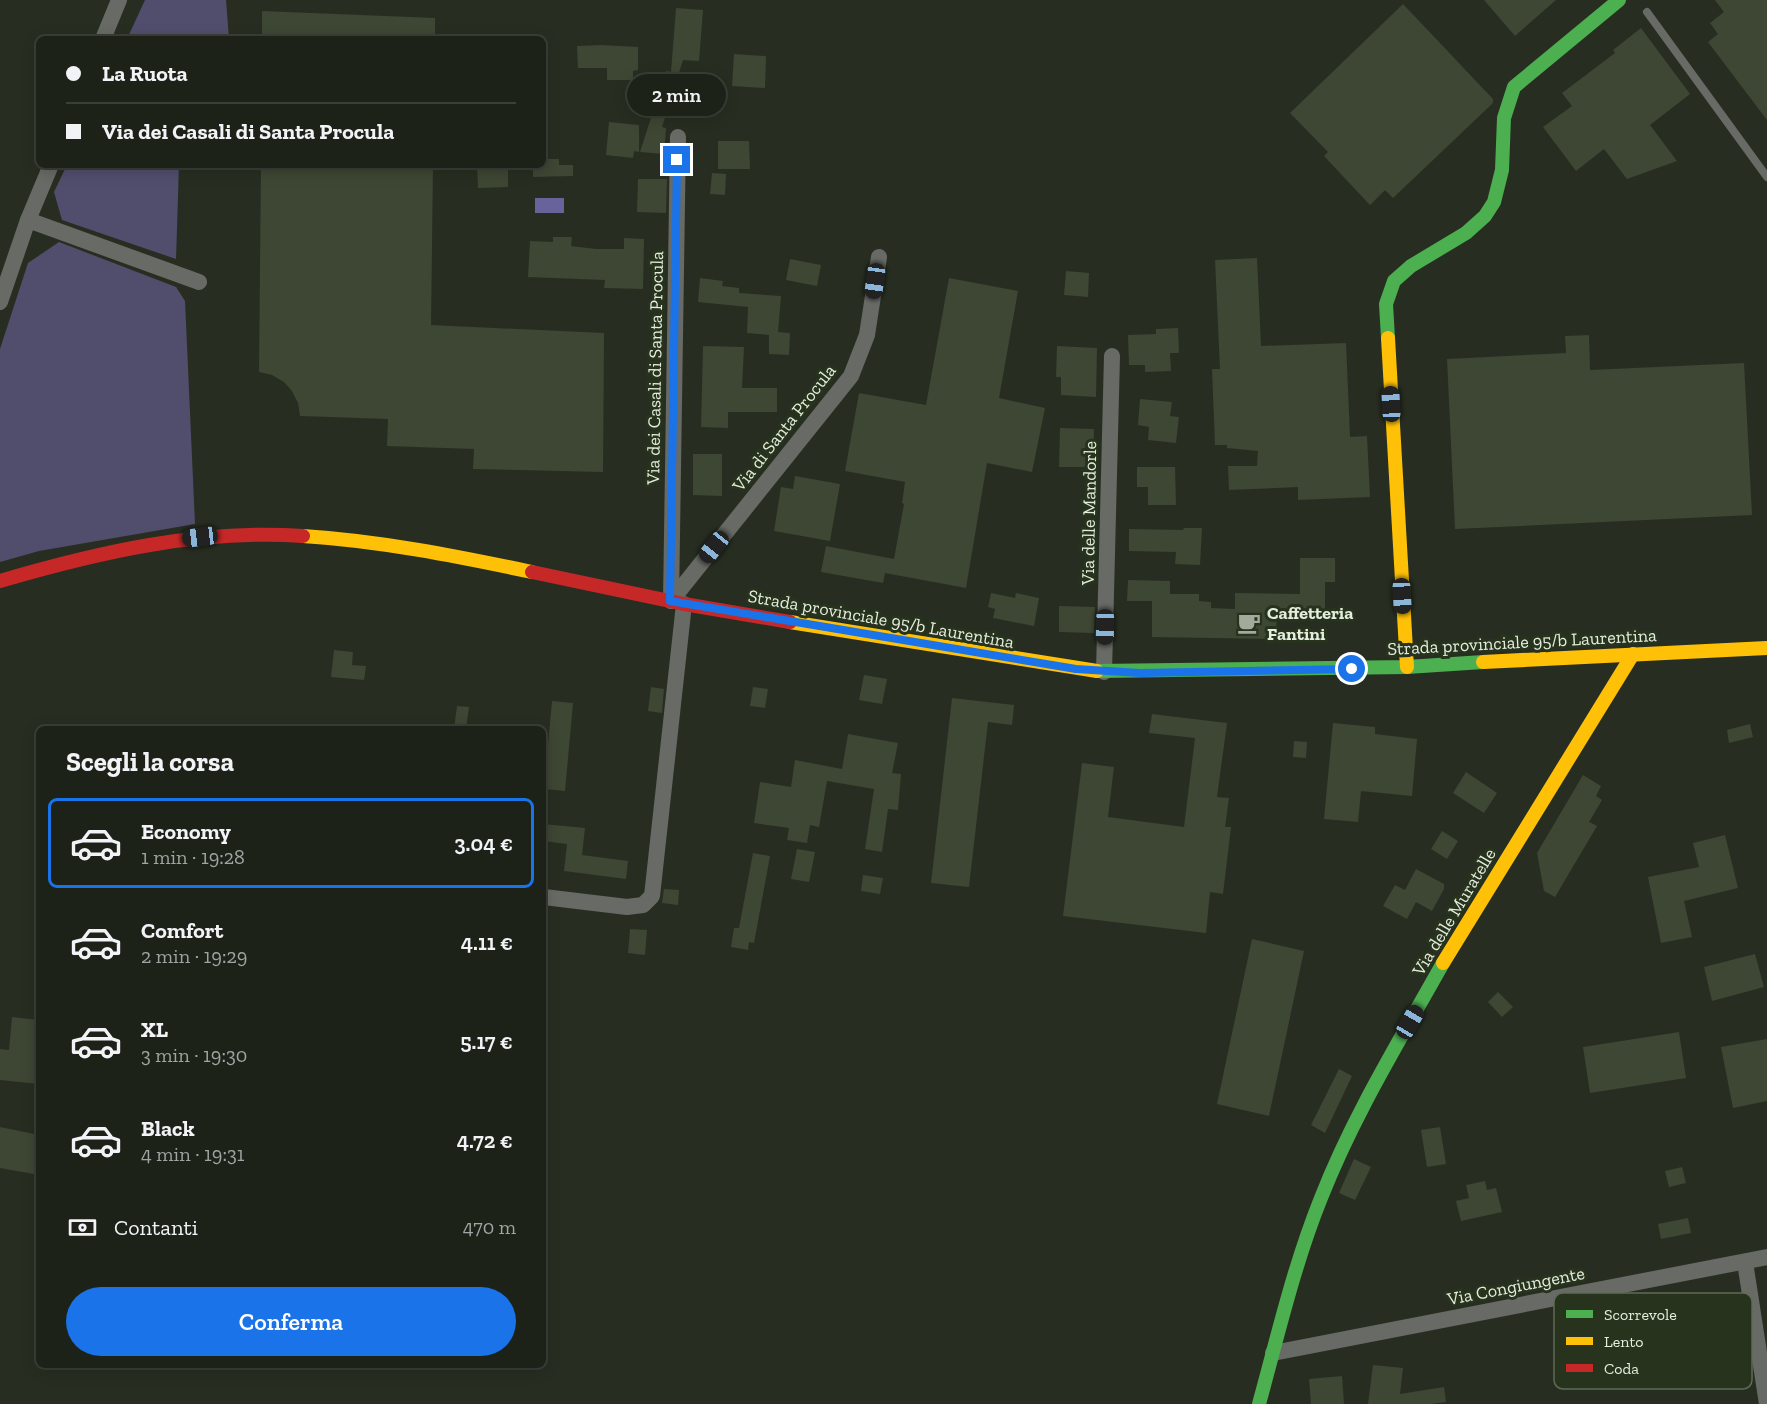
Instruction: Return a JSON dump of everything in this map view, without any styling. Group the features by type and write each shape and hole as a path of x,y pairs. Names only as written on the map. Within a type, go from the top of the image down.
{"main road":[{"path":"1407,667 1386,321 1388,292 1391,283 1401,273 1486,216 1494,204 1498,189 1507,105 1514,87 1620,0"},
{"name":"Strada provinciale 95/b Laurentina","path":"0,581 73,560 145,544 200,537 291,535 352,539 442,554 677,602 1030,662 1104,672 1407,667 1575,656 1767,648"},
{"name":"Via delle Muratelle","path":"1259,1404 1312,1219 1353,1125 1457,939 1633,654"}],"street":[{"path":"104,36 119,0"},
{"name":"Via dei Casali di Santa Procula","path":"546,897 627,908 643,905 652,897 677,602 678,137"},
{"path":"2,293 50,168"},
{"path":"28,220 199,282"},
{"name":"Via di Santa Procula","path":"677,602 851,376 867,335 879,257"},
{"name":"Via delle Mandorle","path":"1104,672 1112,356"},
{"name":"Via Congiungente","path":"1584,1293 1767,1257"},
{"path":"1745,1262 1750,1293"},
{"name":"Via Congiungente","path":"1273,1353 1554,1299"},
{"path":"1752,1307 1767,1404"}],"lane":[{"path":"1647,12 1767,177"}],"shaded area":[{"path":"145,0 226,0 229,36 128,36"},
{"path":"66,168 179,168 176,259 62,220 54,192"},
{"path":"535,198 564,198 564,213 535,213"},
{"path":"59,242 176,287 185,301 195,524 39,551 0,562 0,349 28,263"}],"building":[{"path":"1484,0 1556,0 1515,36"},
{"path":"1715,0 1767,0 1767,120 1708,42 1718,34 1710,23 1724,12"},
{"path":"1403,4 1493,99 1493,103 1393,198 1385,190 1370,205 1324,156 1328,152 1290,113"},
{"path":"676,8 703,10 699,61 683,60 662,127 666,128 664,154 640,152 666,71 671,72"},
{"path":"262,11 435,18 435,36 262,36"},
{"path":"1641,28 1690,94 1650,125 1677,161 1627,179 1604,149 1576,171 1543,127 1572,106 1562,93 1615,53 1613,50"},
{"path":"577,46 638,47 638,70 633,71 633,80 607,80 607,68 578,68"},
{"path":"734,54 766,56 765,88 732,86"},
{"path":"609,122 639,125 639,152 634,151 633,158 606,155"},
{"path":"718,141 749,141 750,169 718,169"},
{"path":"546,159 559,159 559,165 573,165 573,176 533,177 533,168 546,168"},
{"path":"261,168 433,168 431,325 604,333 603,472 473,469 474,449 387,446 388,419 300,416 298,403 284,382 272,375 259,372"},
{"path":"477,168 508,168 508,187 478,188"},
{"path":"712,173 726,174 725,195 710,194"},
{"path":"638,179 667,179 666,213 637,212"},
{"path":"553,237 572,237 571,246 596,249 624,249 624,238 644,239 643,289 604,288 605,280 528,277 530,241 553,242"},
{"path":"1257,258 1261,346 1346,343 1350,437 1367,436 1370,497 1298,500 1298,487 1229,490 1228,466 1257,466 1258,451 1215,445 1212,369 1220,369 1215,260"},
{"path":"790,259 821,265 817,286 786,280"},
{"path":"1066,271 1089,273 1088,297 1064,295"},
{"path":"700,278 723,281 722,286 739,288 739,293 781,296 778,332 790,333 789,355 769,354 769,335 747,333 748,307 698,302"},
{"path":"949,278 1018,291 999,398 1045,408 1032,472 987,463 966,588 885,573 883,583 821,572 826,546 894,559 904,504 902,503 905,482 845,471 859,393 926,405"},
{"path":"1178,328 1179,353 1170,353 1171,371 1145,372 1145,365 1129,365 1128,335 1156,334 1156,329"},
{"path":"1589,335 1590,370 1744,363 1752,515 1455,529 1447,359 1566,353 1565,336"},
{"path":"703,346 744,347 742,388 777,388 777,412 728,412 728,428 701,427"},
{"path":"1057,346 1097,348 1096,397 1061,395 1061,377 1056,377"},
{"path":"1140,399 1172,402 1170,416 1179,417 1176,443 1148,440 1149,427 1138,425"},
{"path":"1060,428 1094,429 1093,467 1059,467"},
{"path":"693,454 722,454 722,496 693,495"},
{"path":"1137,467 1175,467 1176,505 1148,505 1148,487 1137,487"},
{"path":"795,476 840,484 830,541 774,531 781,487 793,489"},
{"path":"1184,528 1202,528 1200,565 1175,564 1176,552 1129,551 1129,529 1183,530"},
{"path":"1300,558 1335,558 1335,582 1325,582 1325,609 1277,609 1276,639 1152,637 1152,601 1127,601 1128,580 1170,581 1170,594 1199,594 1199,601 1211,602 1211,608 1235,609 1235,593 1300,594"},
{"path":"991,593 1015,598 1016,593 1039,598 1034,626 993,618 995,609 988,607"},
{"path":"1059,606 1095,607 1094,633 1059,632"},
{"path":"334,650 353,652 352,665 366,666 364,680 331,677"},
{"path":"864,675 887,679 882,704 859,700"},
{"path":"651,687 664,689 662,713 648,711"},
{"path":"753,687 768,689 765,708 750,706"},
{"path":"952,698 1014,705 1012,725 988,722 969,887 931,883"},
{"path":"552,701 573,703 565,791 546,789"},
{"path":"457,706 469,707 466,726 454,726"},
{"path":"1152,714 1227,723 1217,797 1229,798 1225,827 1231,827 1223,894 1210,892 1206,933 1063,916 1082,763 1114,767 1108,817 1184,827 1195,738 1149,733"},
{"path":"1333,723 1375,727 1375,734 1417,739 1412,796 1361,791 1358,822 1324,819"},
{"path":"1750,724 1753,737 1729,743 1727,730"},
{"path":"848,734 898,743 892,773 901,774 898,810 888,809 882,852 865,849 874,789 827,781 819,827 810,825 807,843 787,840 789,828 754,823 760,782 791,787 795,760 842,769"},
{"path":"1294,741 1307,742 1306,758 1293,757"},
{"path":"1466,772 1497,793 1484,813 1453,793"},
{"path":"1583,775 1601,786 1596,796 1602,800 1589,822 1597,826 1555,897 1544,891 1537,853"},
{"path":"546,824 585,828 582,855 628,861 626,879 564,871 567,844 546,841"},
{"path":"1442,831 1458,841 1447,859 1431,849"},
{"path":"1725,835 1738,888 1684,901 1692,937 1661,943 1648,877 1699,867 1693,843"},
{"path":"797,849 815,852 809,882 791,879"},
{"path":"753,853 770,856 754,943 749,942 748,950 731,947 734,928 739,928"},
{"path":"1416,869 1444,884 1444,889 1432,911 1416,902 1407,919 1383,906 1395,885 1405,890"},
{"path":"863,875 883,878 880,894 861,891"},
{"path":"664,889 679,890 678,905 662,903"},
{"path":"630,929 647,930 645,955 628,953"},
{"path":"1252,939 1304,951 1269,1116 1217,1104"},
{"path":"1755,954 1764,987 1712,1001 1704,967"},
{"path":"1498,992 1513,1007 1502,1017 1488,1002"},
{"path":"12,1017 36,1020 36,1084 0,1080 0,1049 9,1050"},
{"path":"1679,1032 1686,1078 1590,1093 1583,1047"},
{"path":"1767,1039 1767,1101 1733,1108 1721,1047"},
{"path":"1339,1069 1352,1076 1325,1133 1311,1125"},
{"path":"0,1127 36,1134 36,1174 0,1168"},
{"path":"1440,1127 1446,1164 1427,1167 1421,1130"},
{"path":"1354,1159 1371,1167 1355,1200 1339,1193"},
{"path":"1682,1167 1686,1183 1669,1187 1665,1171"},
{"path":"1485,1181 1487,1190 1496,1188 1502,1212 1461,1221 1456,1201 1469,1198 1466,1185"},
{"path":"1688,1218 1691,1233 1661,1239 1658,1224"},
{"path":"1373,1365 1403,1368 1400,1394 1444,1387 1446,1402 1368,1404"},
{"path":"1342,1376 1344,1404 1311,1404 1309,1379"}],"traffic: fast":[{"path":"1388,338 1386,304 1394,281 1411,266 1466,233 1485,216 1494,202 1502,170 1504,118 1514,87 1619,0"},
{"path":"1097,671 1407,667 1483,662"},
{"path":"1259,1404 1287,1300 1321,1198 1378,1079 1443,963"}],"traffic: slow":[{"path":"1388,338 1407,667"},
{"path":"303,536 390,545 532,572"},
{"path":"790,622 1097,671"},
{"path":"1483,662 1767,648"},
{"path":"1443,963 1633,654"}],"traffic: jam":[{"path":"0,581 74,561 150,545 226,536 303,536"},
{"path":"532,572 684,604 790,622"}],"place":[{"name":"Caffetteria Fantini","path":"1249,623"}],"route":[{"path":"677,160 670,601 1030,662 1104,672 1352,669"}]}
